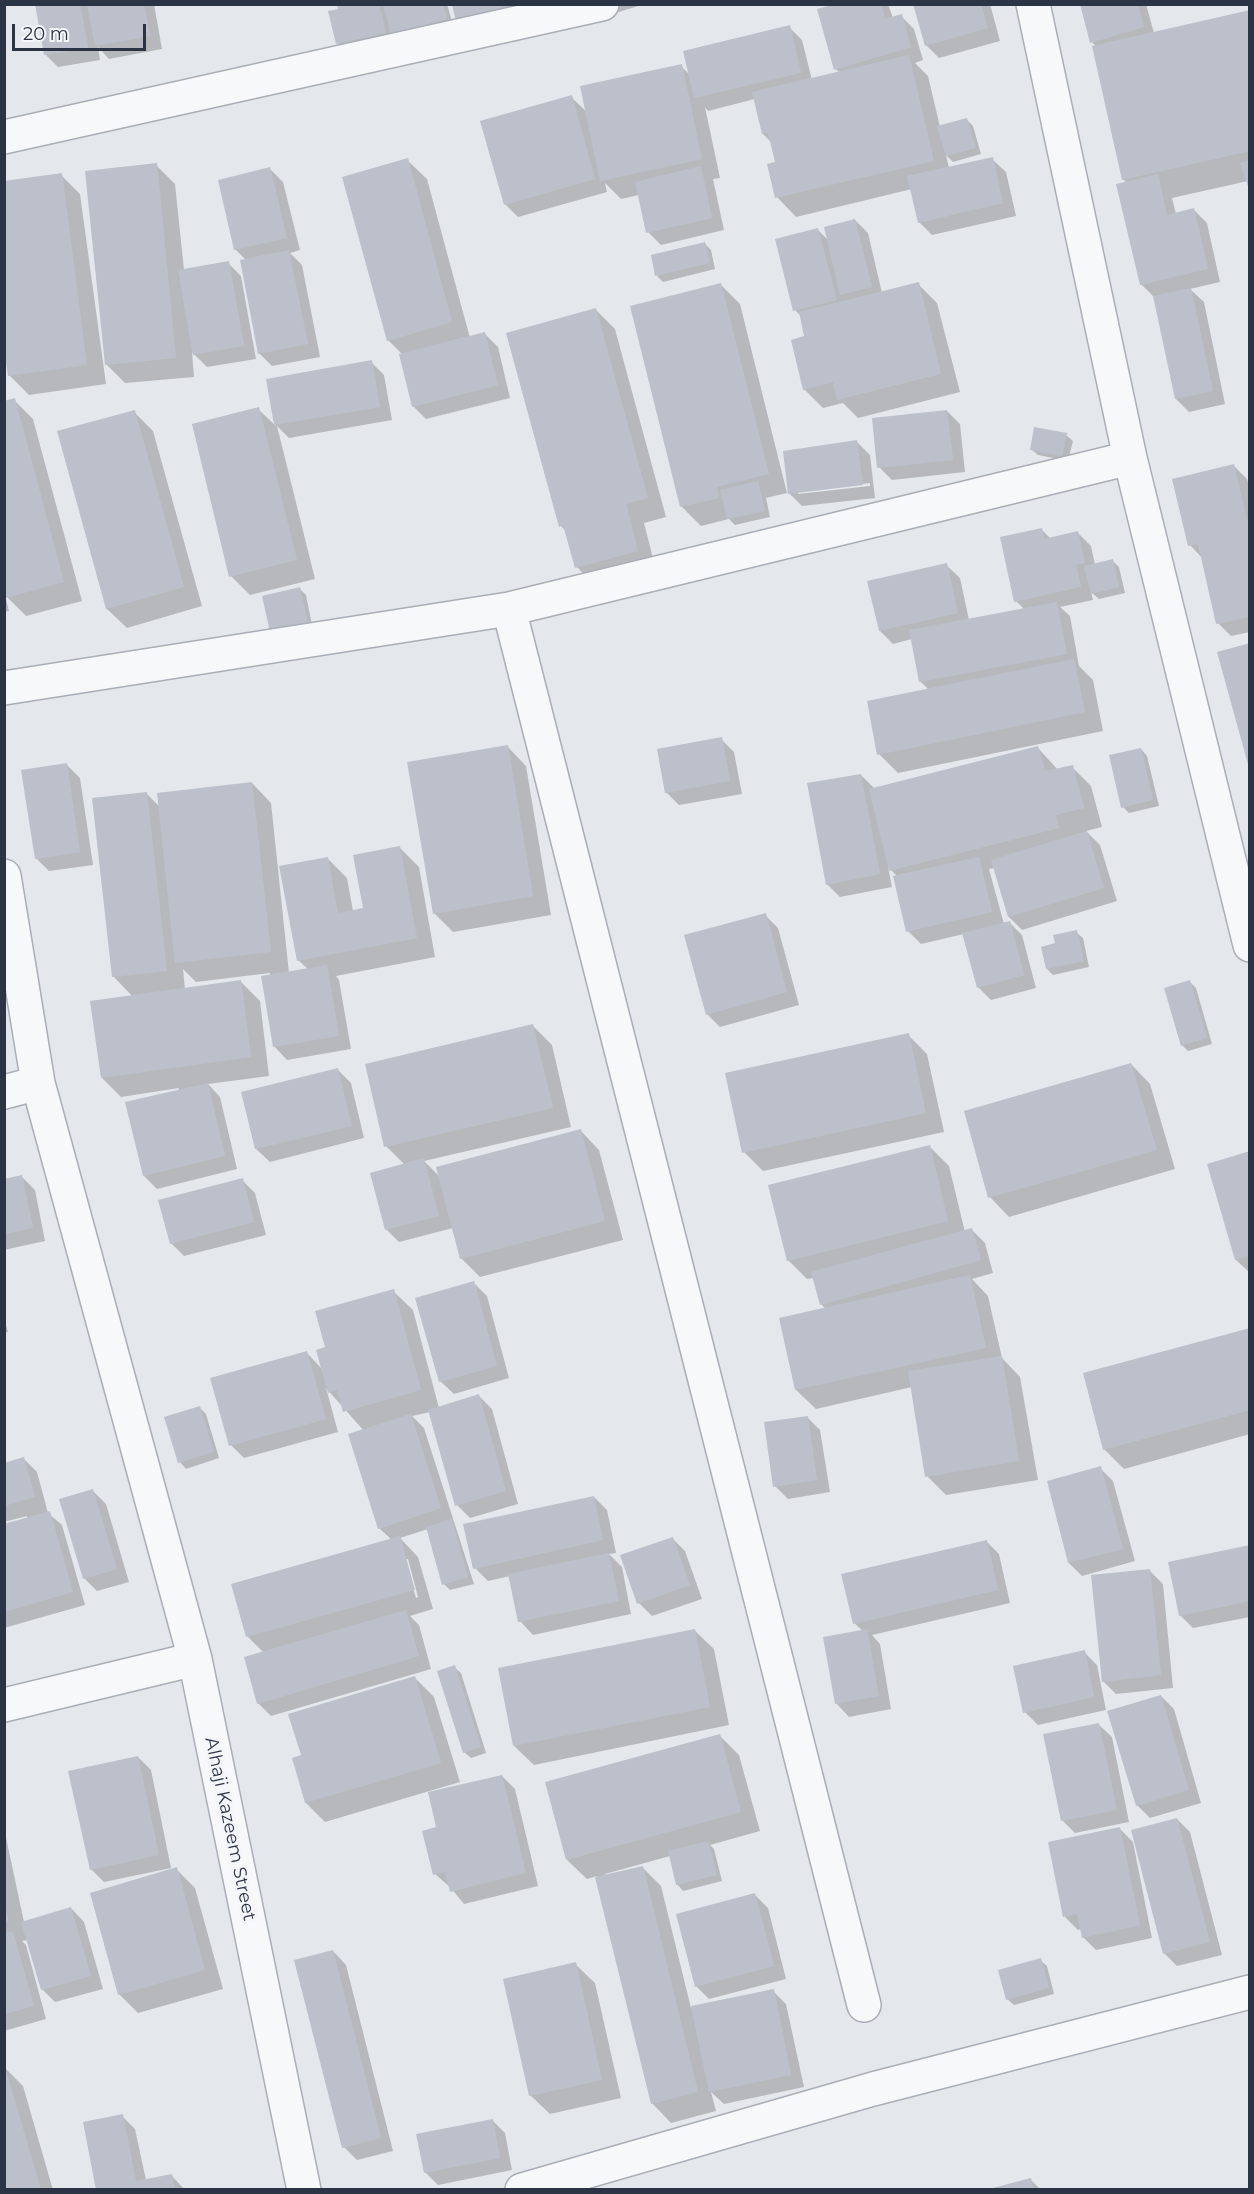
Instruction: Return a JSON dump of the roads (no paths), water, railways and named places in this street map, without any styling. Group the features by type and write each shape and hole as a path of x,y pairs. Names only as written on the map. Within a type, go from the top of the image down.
{"street":[{"path":"4,137 602,4"},
{"path":"1034,4 1130,458 1250,945"},
{"path":"4,688 509,609 1130,458"},
{"path":"509,609 864,2005"},
{"name":"Alhaji Kazeem Street","path":"4,876 38,1083 195,1659 303,2190"},
{"path":"4,1092 38,1083"},
{"path":"4,1705 195,1659"},
{"path":"522,2190 873,2089 1250,1992"}]}
